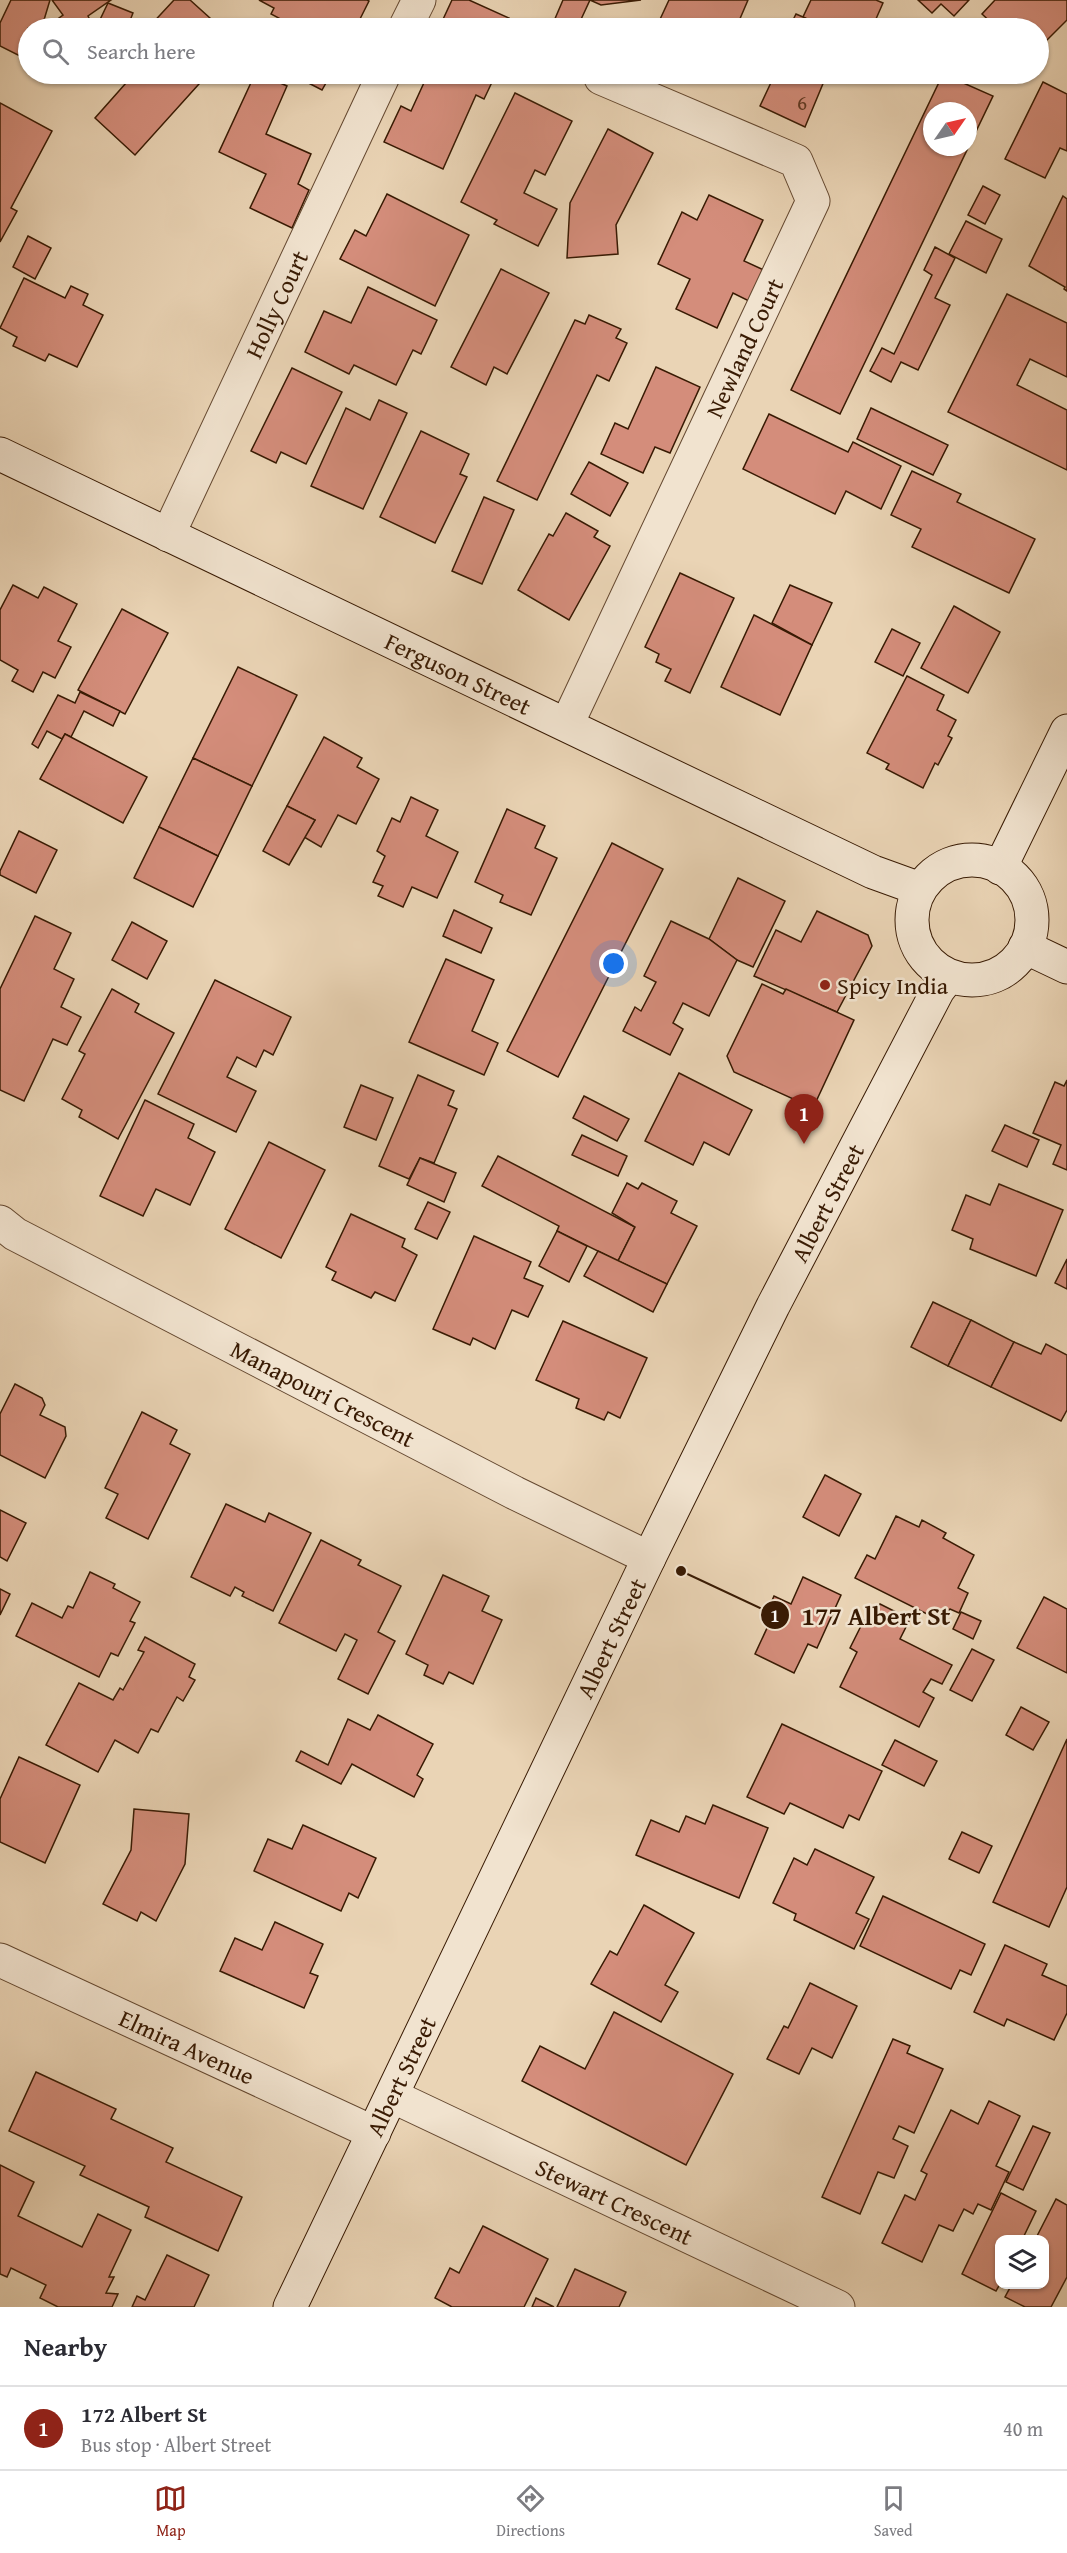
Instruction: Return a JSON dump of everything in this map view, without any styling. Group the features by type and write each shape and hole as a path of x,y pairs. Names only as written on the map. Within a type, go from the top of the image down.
{"street":[{"path":"410,18 418,0"},
{"name":"Holly Court","path":"168,535 379,84"},
{"name":"Newland Court","path":"567,724 813,201 796,161 615,84"},
{"name":"Ferguson Street","path":"0,454 873,872 920,889"},
{"path":"1000,868 1067,731"},
{"path":"975,860 1000,868 1015,880 1027,896 1031,922 1025,947 1014,962 999,974 974,980 949,976 936,969 925,958 913,931 914,902 920,889 938,870 950,864 975,860"},
{"path":"1025,947 1067,967"},
{"name":"Albert Street","path":"290,2307 649,1558 779,1295 938,990 949,976"},
{"name":"Manapouri Crescent","path":"0,1222 15,1234 493,1482 649,1558"},
{"name":"Elmira Avenue","path":"0,1960 374,2133"},
{"name":"Stewart Crescent","path":"392,2096 838,2307"}],"building":[{"path":"11,0 50,0 45,18 18,18 18,55 0,46 0,23"},
{"path":"52,0 111,0 88,16 89,18 59,18 63,15"},
{"path":"174,0 190,0 210,18 157,18"},
{"path":"259,0 369,1 360,18 279,18 271,14 274,8"},
{"path":"452,0 469,0 509,18 444,18"},
{"path":"563,0 590,0 582,18 555,18"},
{"path":"590,0 641,0 601,5"},
{"path":"669,0 748,0 740,18 661,18"},
{"path":"811,0 876,0 883,3 876,18 803,17"},
{"path":"918,0 969,0 954,16 941,4 932,13"},
{"path":"995,0 1067,0 1067,20 1049,38 1049,18 986,18 982,14"},
{"path":"108,3 133,13 131,18 101,18"},
{"path":"125,84 199,84 135,155 95,118"},
{"path":"250,84 287,86 266,134 311,154 298,184 309,190 292,228 250,208 266,174 219,152"},
{"path":"310,84 325,84 322,90"},
{"path":"423,84 491,84 484,99 476,95 443,169 384,142 401,106 411,111"},
{"path":"770,84 823,84 805,127 760,106"},
{"path":"938,84 966,84 993,96 977,129 977,102 930,102"},
{"path":"1042,84 1047,84 1067,94 1067,151 1060,148 1045,178 1005,159"},
{"path":"515,93 572,121 545,175 535,170 524,193 557,209 538,246 494,224 497,220 461,202"},
{"path":"0,103 52,131 11,208 17,211 0,242"},
{"path":"923,116 923,156 964,156 840,414 791,390"},
{"path":"608,129 653,153 616,225 618,254 567,258 570,203"},
{"path":"983,186 1000,195 985,224 968,215"},
{"path":"387,194 469,235 435,306 340,259 355,230 366,236"},
{"path":"709,195 763,220 744,261 768,272 753,303 733,293 717,328 676,309 690,279 658,264 682,212 697,220"},
{"path":"1063,196 1067,199 1067,291 1065,287 1029,266"},
{"path":"966,221 1002,239 986,273 949,254"},
{"path":"28,236 51,248 35,279 13,267"},
{"path":"935,247 955,258 935,298 950,305 918,370 901,362 891,382 870,371 882,348 894,354 932,275 924,270"},
{"path":"501,269 549,293 507,374 494,367 486,385 451,367"},
{"path":"24,278 65,298 71,286 88,294 83,305 103,315 77,367 49,354 45,361 13,346 17,337 0,328"},
{"path":"368,287 437,320 421,354 413,350 396,385 354,365 349,374 305,352 324,311 351,323"},
{"path":"1007,294 1067,323 1067,377 1030,359 1017,385 1067,410 1067,470 948,412"},
{"path":"589,315 621,329 616,338 627,343 609,381 597,375 537,500 497,481 575,320 585,324"},
{"path":"656,367 700,387 670,453 655,447 643,473 601,454 615,423 628,429"},
{"path":"292,368 342,392 306,464 281,452 276,463 251,451"},
{"path":"379,400 407,413 363,509 311,486 346,408 370,420"},
{"path":"871,408 948,445 933,475 857,439"},
{"path":"769,414 848,452 853,442 901,466 881,509 846,491 835,514 743,469"},
{"path":"421,431 469,454 460,474 467,477 435,543 380,517"},
{"path":"589,462 628,483 610,516 571,494"},
{"path":"912,471 961,494 957,502 1035,539 1009,593 912,547 921,529 891,515"},
{"path":"484,497 514,510 482,584 452,571"},
{"path":"566,513 598,531 594,537 610,546 569,620 518,590 549,534 553,536"},
{"path":"680,573 734,598 690,693 665,681 671,669 656,662 659,654 645,647"},
{"path":"13,585 38,598 44,587 77,604 58,641 71,647 55,678 43,672 33,692 12,681 18,670 0,660 0,610"},
{"path":"790,585 832,603 812,645 772,623"},
{"path":"954,606 1000,632 968,693 921,668"},
{"path":"122,609 168,633 125,714 78,690"},
{"path":"754,615 812,645 780,715 721,687"},
{"path":"892,629 920,643 903,676 875,662"},
{"path":"238,667 297,695 252,786 193,758"},
{"path":"907,676 944,695 937,710 956,720 948,736 952,738 938,765 935,763 923,788 886,769 889,764 867,753"},
{"path":"80,692 120,711 113,726 84,711 71,737 65,734 62,739 47,731 38,748 32,744 58,695 75,703"},
{"path":"65,734 147,777 123,823 40,779"},
{"path":"324,737 362,758 357,767 379,779 356,824 338,815 321,847 304,837 315,820 287,806"},
{"path":"193,758 252,786 218,856 159,827"},
{"path":"411,797 438,810 426,836 458,852 437,898 412,887 403,907 378,896 383,886 373,882 385,856 377,851 392,818 400,822"},
{"path":"287,806 315,820 289,865 263,851"},
{"path":"507,809 545,826 535,848 557,858 531,915 500,902 503,895 475,882"},
{"path":"159,827 218,856 193,907 134,878"},
{"path":"19,831 57,850 36,893 0,875"},
{"path":"612,843 663,869 558,1077 507,1051"},
{"path":"738,878 785,901 753,967 737,960 709,939"},
{"path":"454,910 492,928 481,953 443,936"},
{"path":"817,911 868,935 872,946 837,1012 754,976 776,930 801,942"},
{"path":"35,916 71,933 54,969 74,979 61,1007 81,1017 67,1045 53,1039 24,1101 0,1090 0,989"},
{"path":"671,921 709,939 737,960 709,1016 683,1003 673,1023 683,1029 670,1055 623,1031 635,1007 641,1011 656,982 644,976"},
{"path":"132,922 167,941 147,979 112,960"},
{"path":"446,959 494,980 472,1031 498,1043 484,1075 409,1042"},
{"path":"215,980 291,1017 273,1055 264,1050 256,1067 237,1057 227,1077 256,1091 236,1132 158,1094"},
{"path":"762,984 783,994 786,989 854,1020 813,1108 734,1072 727,1056"},
{"path":"112,989 139,1004 135,1012 174,1033 118,1139 79,1117 82,1110 62,1099 85,1054 79,1051"},
{"path":"679,1073 752,1110 729,1155 704,1142 693,1165 645,1141"},
{"path":"418,1075 454,1091 448,1105 457,1109 434,1163 420,1158 409,1179 379,1166"},
{"path":"1067,1080 1067,1170 1053,1164 1061,1145 1033,1133 1055,1082 1064,1086"},
{"path":"361,1085 393,1098 376,1140 344,1127"},
{"path":"584,1096 629,1119 617,1141 573,1118"},
{"path":"145,1100 194,1124 188,1138 215,1152 190,1205 156,1189 143,1216 100,1196"},
{"path":"1005,1125 1039,1140 1027,1167 992,1151"},
{"path":"582,1135 627,1156 618,1176 572,1155"},
{"path":"269,1142 325,1170 281,1258 225,1229"},
{"path":"498,1156 635,1227 618,1261 557,1231 559,1226 482,1186"},
{"path":"420,1158 456,1173 444,1202 407,1185"},
{"path":"627,1183 638,1189 642,1183 677,1201 671,1213 697,1226 667,1284 618,1261 635,1227 612,1213"},
{"path":"999,1184 1063,1210 1036,1276 970,1249 973,1239 952,1230 966,1195 990,1205"},
{"path":"428,1202 450,1212 437,1239 415,1229"},
{"path":"351,1214 405,1239 402,1247 417,1255 395,1301 375,1292 371,1298 332,1280 336,1272 326,1267"},
{"path":"557,1231 587,1246 569,1282 539,1266"},
{"path":"474,1236 531,1262 524,1278 543,1286 528,1317 512,1310 495,1349 473,1338 470,1345 433,1329"},
{"path":"598,1251 667,1284 653,1312 584,1276"},
{"path":"1067,1259 1067,1289 1055,1283"},
{"path":"933,1302 971,1320 948,1366 911,1347"},
{"path":"971,1320 1014,1342 991,1387 948,1366"},
{"path":"563,1321 647,1358 620,1418 608,1412 604,1420 576,1408 579,1399 536,1380"},
{"path":"1014,1342 1041,1354 1046,1344 1067,1355 1067,1410 1061,1421 991,1387"},
{"path":"15,1384 42,1398 45,1405 40,1415 65,1427 66,1436 45,1478 0,1455 0,1414"},
{"path":"142,1412 177,1430 170,1444 190,1454 148,1539 106,1518 118,1494 105,1488"},
{"path":"825,1475 861,1494 839,1536 803,1517"},
{"path":"226,1504 265,1522 269,1513 311,1533 273,1611 242,1596 244,1592 235,1587 230,1596 191,1577"},
{"path":"0,1510 26,1523 7,1561 0,1557"},
{"path":"896,1516 919,1527 922,1520 946,1533 943,1538 974,1555 958,1588 968,1593 959,1613 950,1609 943,1622 855,1578 867,1555 875,1559"},
{"path":"321,1540 361,1560 358,1565 401,1586 378,1632 395,1641 368,1694 338,1679 357,1640 345,1634 336,1651 279,1623"},
{"path":"90,1572 115,1584 113,1588 140,1602 130,1621 135,1623 118,1656 111,1653 99,1677 16,1636 32,1603 62,1618 68,1606 73,1608"},
{"path":"443,1575 489,1596 482,1611 502,1620 473,1684 449,1672 443,1684 424,1675 428,1665 406,1654"},
{"path":"803,1577 841,1595 817,1648 808,1644 794,1673 755,1654 774,1613 768,1610 774,1596 791,1604"},
{"path":"0,1589 10,1594 0,1615"},
{"path":"1044,1597 1067,1609 1067,1673 1017,1648"},
{"path":"880,1604 910,1619 900,1639 952,1665 942,1684 931,1679 923,1692 934,1698 919,1727 840,1687 857,1652 850,1648 864,1620 870,1623"},
{"path":"961,1612 981,1621 973,1639 953,1629"},
{"path":"145,1637 195,1664 189,1677 195,1680 183,1701 177,1697 158,1732 151,1729 138,1753 115,1740 98,1772 46,1745 79,1683 113,1700 120,1688 123,1690 144,1652 138,1650"},
{"path":"972,1649 994,1660 972,1701 950,1690"},
{"path":"1021,1707 1049,1722 1033,1750 1006,1735"},
{"path":"378,1715 433,1744 417,1775 423,1779 414,1797 352,1764 341,1784 296,1761 301,1751 328,1765 348,1719 370,1730"},
{"path":"782,1724 882,1771 859,1820 849,1815 843,1828 790,1803 784,1814 747,1797"},
{"path":"1067,1739 1067,1887 1049,1927 993,1902"},
{"path":"895,1740 937,1761 924,1786 882,1765"},
{"path":"19,1757 80,1785 45,1863 0,1842 0,1799"},
{"path":"713,1805 768,1828 739,1898 636,1855 651,1820 679,1832 686,1816 705,1824"},
{"path":"134,1809 189,1814 185,1864 156,1921 141,1912 137,1921 103,1904 131,1850"},
{"path":"303,1825 376,1858 358,1898 349,1893 341,1911 254,1871 268,1839 292,1849"},
{"path":"962,1832 992,1846 979,1873 949,1859"},
{"path":"815,1849 874,1877 856,1913 869,1919 854,1949 794,1920 796,1914 773,1903 794,1858 807,1865"},
{"path":"883,1896 985,1944 971,1975 960,1970 951,1989 860,1946"},
{"path":"644,1905 694,1933 665,1985 678,1992 661,2022 591,1984 610,1951 617,1955"},
{"path":"275,1922 323,1944 310,1973 318,1976 304,2008 220,1971 235,1938 262,1950"},
{"path":"1005,1945 1047,1964 1042,1975 1067,1986 1067,2013 1054,2040 1007,2019 1004,2026 974,2012"},
{"path":"810,1983 857,2006 832,2058 812,2048 799,2074 767,2059 784,2026 788,2028"},
{"path":"614,2012 733,2074 686,2165 522,2081 540,2046 585,2069"},
{"path":"893,2039 910,2046 907,2053 943,2069 914,2133 899,2126 893,2139 908,2146 894,2178 878,2172 860,2214 822,2197"},
{"path":"36,2072 116,2109 111,2119 173,2148 166,2162 242,2197 218,2251 145,2217 149,2207 80,2175 85,2166 9,2131"},
{"path":"989,2101 1020,2116 996,2166 1009,2172 991,2210 978,2204 973,2214 964,2209 953,2231 939,2225 922,2262 882,2243 905,2195 915,2200 927,2174 921,2171 951,2110 978,2124"},
{"path":"1033,2126 1050,2133 1023,2190 1006,2182"},
{"path":"0,2165 34,2182 18,2216 82,2247 98,2214 131,2230 109,2277 114,2277 106,2293 118,2294 112,2307 58,2307 40,2298 46,2285 11,2268 7,2277 0,2274"},
{"path":"1001,2193 1036,2211 1024,2235 995,2235 996,2291 962,2274"},
{"path":"1056,2199 1067,2205 1067,2277 1051,2307 1025,2307 1005,2297 1009,2289 1049,2289 1049,2235 1038,2235"},
{"path":"483,2226 548,2259 524,2307 452,2307 435,2298 450,2268 459,2273"},
{"path":"167,2255 209,2275 194,2307 132,2307 137,2296 145,2300"},
{"path":"575,2269 626,2292 619,2307 557,2307"},
{"path":"536,2298 554,2307 532,2307"}],"place":[{"name":"Spicy India","path":"825,985"},
{"name":"172 Albert St","path":"804,1144"},
{"name":"177 Albert St","path":"681,1571"}]}
